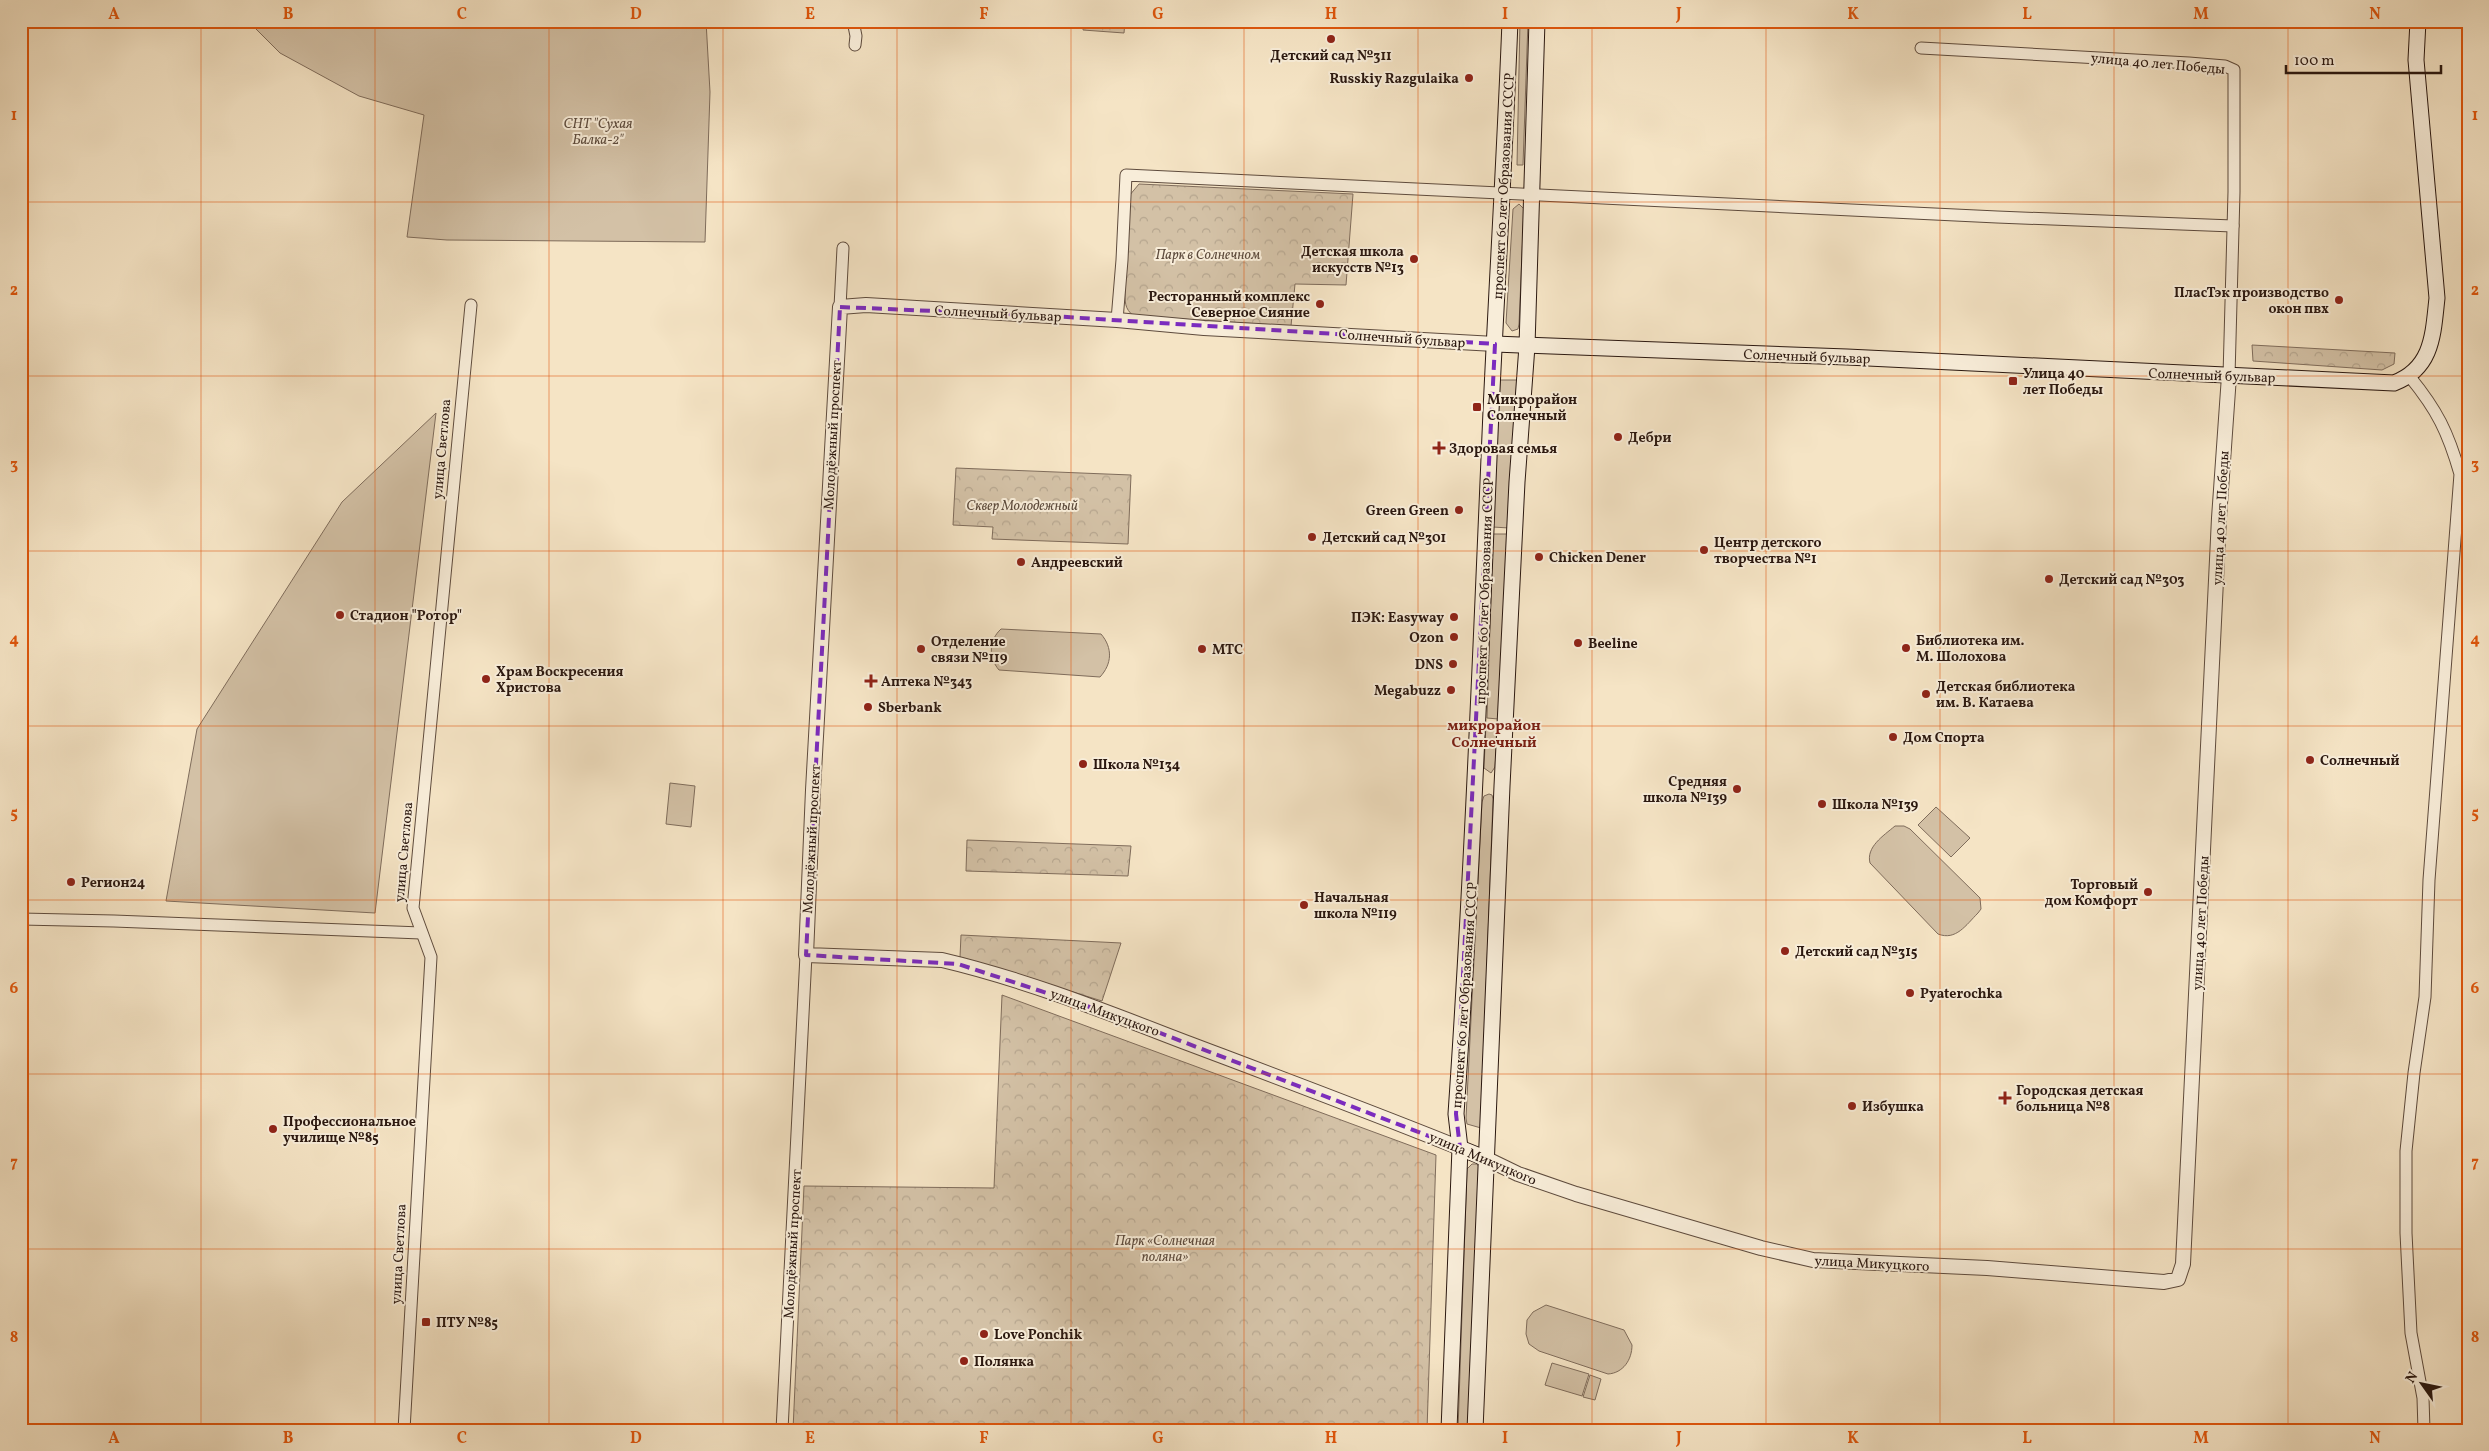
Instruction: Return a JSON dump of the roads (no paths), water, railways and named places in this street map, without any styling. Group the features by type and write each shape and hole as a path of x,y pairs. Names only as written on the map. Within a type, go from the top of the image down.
{"main road":[{"name":"проспект 60 лет Образования СССР","path":"1450,1430 1460,1148 1456,1114 1476,784 1495,344 1504,194 1510,21"},
{"name":"проспект 60 лет Образования СССР","path":"1475,1430 1502,786 1517,482 1527,346 1537,21"},
{"path":"2410,377 2424,360 2432,334 2437,298 2416,60 2418,21"},
{"name":"Солнечный бульвар","path":"1495,344 1856,358 2394,383 2410,377"},
{"path":"1476,784 1502,786"},
{"name":"улица Микуцкого","path":"1460,1148 1487,1159"}],"street":[{"path":"853,21 856,36 854,45"},
{"name":"улица 40 лет Победы","path":"1921,48 2198,64 2225,66 2234,70 2233,226 2229,376 2220,518 2183,1264 2178,1279"},
{"path":"1117,320 1126,175 2006,218 2233,226"},
{"name":"Молодёжный проспект","path":"782,1430 806,955 812,790 843,248"},
{"name":"улица Светлова","path":"404,1430 431,957 412,908 471,305"},
{"name":"Солнечный бульвар","path":"840,307 866,305 1117,320 1204,328 1389,336 1495,344"},
{"path":"2410,377 2433,406 2451,440 2460,474 2429,880 2425,997 2414,1073 2406,1151 2406,1233 2411,1333 2423,1398 2424,1430"},
{"path":"21,919 114,920 421,933"},
{"name":"улица Микуцкого","path":"806,955 942,960 967,967 1108,1013 1460,1148"},
{"name":"улица Микуцкого","path":"1487,1159 1518,1174 1576,1194 1761,1248 1813,1260 1987,1268 2164,1282 2178,1279"}],"place":[{"name":"Детский сад №311","path":"1331,39"},
{"name":"Russkiy Razgulaika","path":"1469,78"},
{"name":"Детская школа искусств №13","path":"1414,259"},
{"name":"ПласТэк производство окон пвх","path":"2339,300"},
{"name":"Ресторанный комплекс Северное Сияние","path":"1320,304"},
{"name":"Улица 40 лет Победы","path":"2013,381"},
{"name":"Микрорайон Солнечный","path":"1477,407"},
{"name":"Дебри","path":"1618,437"},
{"name":"Здоровая семья","path":"1439,448"},
{"name":"Green Green","path":"1459,510"},
{"name":"Детский сад №301","path":"1312,537"},
{"name":"Центр детского творчества №1","path":"1704,550"},
{"name":"Chicken Dener","path":"1539,557"},
{"name":"Андреевский","path":"1021,562"},
{"name":"Детский сад №303","path":"2049,579"},
{"name":"Стадион \"Ротор\"","path":"340,615"},
{"name":"ПЭК: Easyway","path":"1454,617"},
{"name":"Ozon","path":"1454,637"},
{"name":"Beeline","path":"1578,643"},
{"name":"Библиотека им. М. Шолохова","path":"1906,648"},
{"name":"Отделение связи №119","path":"921,649"},
{"name":"МТС","path":"1202,649"},
{"name":"DNS","path":"1453,664"},
{"name":"Храм Воскресения Христова","path":"486,679"},
{"name":"Аптека №343","path":"871,681"},
{"name":"Megabuzz","path":"1451,690"},
{"name":"Детская библиотека им. В. Катаева","path":"1926,694"},
{"name":"Sberbank","path":"868,707"},
{"name":"Дом Спорта","path":"1893,737"},
{"name":"Солнечный","path":"2310,760"},
{"name":"Школа №134","path":"1083,764"},
{"name":"Средняя школа №139","path":"1737,789"},
{"name":"Школа №139","path":"1822,804"},
{"name":"Регион24","path":"71,882"},
{"name":"Торговый дом Комфорт","path":"2148,892"},
{"name":"Начальная школа №119","path":"1304,905"},
{"name":"Детский сад №315","path":"1785,951"},
{"name":"Pyaterochka","path":"1910,993"},
{"name":"Городская детская больница №8","path":"2005,1098"},
{"name":"Избушка","path":"1852,1106"},
{"name":"Профессиональное училище №85","path":"273,1129"},
{"name":"ПТУ №85","path":"426,1322"},
{"name":"Love Ponchik","path":"984,1334"},
{"name":"Полянка","path":"964,1361"}],"district":[{"name":"микрорайон Солнечный","path":"1494,734"}],"park label":[{"name":"СНТ \"Сухая Балка-2\"","path":"598,132"},
{"name":"Парк в Солнечном","path":"1208,254"},
{"name":"Сквер Молодежный","path":"1022,505"},
{"name":"Парк «Солнечная поляна»","path":"1165,1248"}]}
